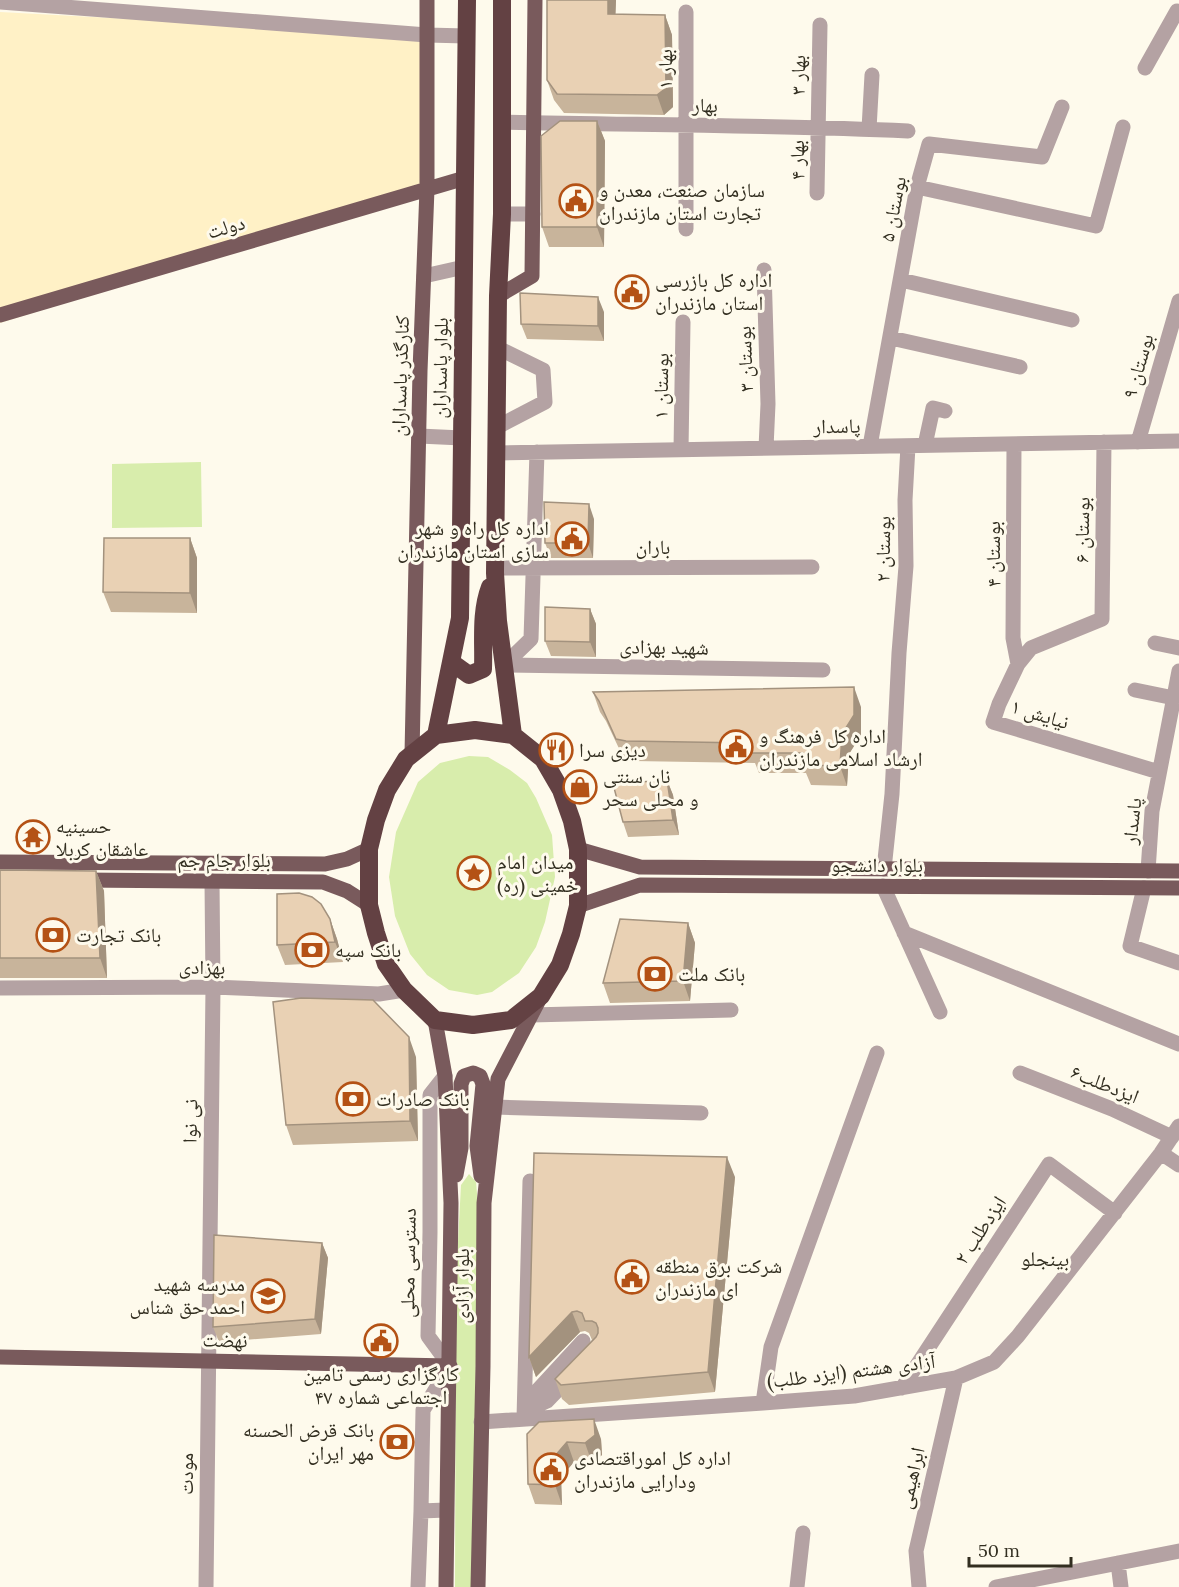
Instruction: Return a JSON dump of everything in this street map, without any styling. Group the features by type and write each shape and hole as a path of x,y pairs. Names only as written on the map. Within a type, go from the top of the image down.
{"highway":[{"name":"بلوار پاسداران","path":"436,735 460,618 467,0"},
{"path":"502,0 502,214 498,296 495,571 498,621 513,735"},
{"path":"451,662 469,675 483,669 483,620 486,597 495,571"},
{"path":"475,730 513,735 543,759 561,790 572,821 578,849 578,906 571,934 560,965 541,996 511,1020 473,1025 435,1020 404,990 386,964 376,933 369,905 369,849 376,820 387,790 406,759 436,735 475,730"}],"main road":[{"name":"کنارگذر پاسداران","path":"412,754 427,189 427,0"},
{"path":"498,296 532,276 535,0"},
{"name":"دولت","path":"0,315 465,178"},
{"name":"بلوار جام جم","path":"0,862 325,864 347,859 369,849"},
{"name":"بلوار دانشجو","path":"578,849 640,867 1179,871"},
{"path":"168,863 168,881"},
{"name":"بلوار جام جم","path":"72,880 323,882 347,891 369,905"},
{"name":"بلوار دانشجو","path":"578,906 640,885 1179,888"},
{"name":"بلوار آزادی","path":"478,1587 484,1203 498,1079 541,996"},
{"name":"بلوار آزادی","path":"435,1020 445,1076 451,1203 446,1587"},
{"path":"451,1203 461,1148 461,1084 464,1076 472,1073 480,1076 483,1084 477,1146 484,1203"},
{"name":"نهضت","path":"0,1358 450,1366"}],"street":[{"path":"0,2 427,35 466,36"},
{"path":"1145,68 1178,10"},
{"name":"بهار ۱","path":"686,12 686,230"},
{"name":"بهار ۳","path":"818,127 820,25"},
{"path":"869,129 872,75"},
{"name":"بوستان ۵","path":"870,446 917,187 929,144 1042,157 1062,107"},
{"name":"بهار","path":"501,122 818,127 908,131"},
{"name":"بهار ۴","path":"817,193 818,127"},
{"path":"917,187 1096,226 1123,127"},
{"path":"502,214 533,214"},
{"path":"424,276 464,267"},
{"name":"بوستان ۳","path":"764,270 768,404 766,448"},
{"path":"901,280 1072,320"},
{"name":"بوستان ۹","path":"1138,442 1179,302"},
{"name":"بوستان ۱","path":"681,450 683,322"},
{"path":"891,338 1020,367"},
{"path":"497,427 544,402 543,370 498,348"},
{"path":"925,446 933,408 945,411"},
{"path":"419,436 462,438"},
{"name":"پاسدار","path":"496,453 1179,441"},
{"name":"بوستان ۶","path":"1102,619 1104,442"},
{"name":"بوستان ۴","path":"1014,444 1013,638 1018,664"},
{"name":"بوستان ۲","path":"884,869 892,794 906,566 905,500 908,446"},
{"path":"504,665 531,639 537,453"},
{"name":"باران","path":"495,571 533,568 812,567"},
{"name":"نیایش ۱","path":"1102,619 1031,648 1018,664 993,722 1159,772"},
{"path":"1155,643 1179,648"},
{"name":"شهید بهزادی","path":"504,665 823,670"},
{"name":"پاسدار","path":"1148,871 1152,811 1159,772 1172,741 1174,698 1179,670"},
{"path":"1135,690 1174,698"},
{"name":"نی نوا","path":"208,1361 213,987 212,881"},
{"path":"883,886 940,1012"},
{"path":"1144,888 1130,946 1179,963"},
{"path":"904,933 1179,1044"},
{"name":"بهزادی","path":"0,988 213,987 379,994 404,990"},
{"path":"531,1015 731,1010"},
{"path":"763,1403 771,1347 877,1053"},
{"name":"ایزدطلب۶","path":"1020,1073 1175,1131"},
{"name":"دسترسی محلی","path":"445,1076 430,1095 428,1336 450,1366"},
{"path":"495,1107 701,1113"},
{"name":"آزادی هشتم (ایزد طلب)","path":"481,1422 528,1413 763,1403 854,1396 956,1378 994,1362 1018,1336 1161,1153 1175,1131"},
{"path":"1161,1153 1179,1165"},
{"name":"ایزدطلب ۲","path":"902,1388 1049,1164 1115,1213"},
{"path":"528,1413 530,1181"},
{"path":"430,1232 451,1232"},
{"path":"528,1413 536,1392 583,1341"},
{"name":"مودت","path":"206,1587 208,1361"},
{"path":"418,1587 423,1410 450,1366"},
{"path":"528,1413 547,1401 580,1367"},
{"name":"ابراهیمی","path":"919,1587 916,1551 956,1378"},
{"path":"421,1511 446,1510"},
{"path":"797,1587 803,1533"},
{"path":"996,1587 1179,1551"},
{"path":"1118,1563 1121,1587"}],"shaded area":[{"path":"0,12 427,35 427,189 0,323"}],"green space":[{"path":"201,462 202,527 112,528 112,464"},
{"path":"469,756 488,757 527,783 552,835 555,877 545,922 536,947 519,973 492,992 477,995 449,990 427,975 410,954 395,916 389,877 396,832 418,782 440,763"},
{"path":"469,1174 476,1182 478,1205 473,1587 455,1587 456,1280 461,1185"}],"building":[{"path":"547,0 608,0 608,14 665,15 666,88 657,95 557,94 547,80"},
{"name":"سازمان صنعت، معدن و تجارت استان مازندران","path":"560,121 597,121 597,227 542,227 541,136"},
{"path":"520,293 598,297 598,326 521,324"},
{"path":"544,502 589,504 588,543 545,543"},
{"path":"104,538 190,538 190,593 103,592"},
{"path":"545,607 590,609 590,642 545,641"},
{"name":"اداره کل فرهنگ و ارشاد اسلامی مازندران","path":"854,687 854,715 842,734 840,766 803,765 803,753 751,753 749,743 616,739 593,692"},
{"path":"667,780 673,820 623,822 613,784"},
{"name":"بانک تجارت","path":"0,870 96,871 100,958 0,958"},
{"path":"299,893 312,897 321,904 330,919 335,942 277,945 277,894"},
{"path":"620,919 688,923 683,981 603,983"},
{"name":"بانک صادرات","path":"301,998 373,1000 409,1037 410,1121 286,1125 273,1002"},
{"name":"شرکت برق منطقه ای مازندران","path":"534,1153 727,1157 708,1372 561,1385 555,1379 598,1333 596,1323 585,1321 582,1313 577,1311 572,1312 529,1357"},
{"name":"مدرسه شهید احمد حق شناس","path":"214,1235 322,1243 315,1319 213,1327"},
{"path":"594,1419 595,1435 585,1443 567,1442 554,1457 555,1485 528,1484 527,1434 539,1422"}],"place":[{"name":"سازمان صنعت، معدن و تجارت استان مازندران","path":"576,201"},
{"name":"اداره کل بازرسی استان مازندران","path":"632,292"},
{"name":"اداره کل راه و شهر سازی استان مازندران","path":"572,539"},
{"name":"اداره کل فرهنگ و ارشاد اسلامی مازندران","path":"736,747"},
{"name":"دیزی سرا","path":"556,750"},
{"name":"نان سنتی و محلی سحر","path":"580,787"},
{"name":"حسینیه عاشقان کربلا","path":"33,837"},
{"name":"میدان امام خمینی (ره)","path":"474,873"},
{"name":"بانک تجارت","path":"53,935"},
{"name":"بانک سپه","path":"312,950"},
{"name":"بانک ملت","path":"655,974"},
{"name":"بانک صادرات","path":"353,1099"},
{"name":"شرکت برق منطقه ای مازندران","path":"632,1277"},
{"name":"مدرسه شهید احمد حق شناس","path":"268,1296"},
{"name":"کارگزاری رسمی تامین اجتماعی شماره ۴۷","path":"381,1341"},
{"name":"بانک قرض الحسنه مهر ایران","path":"397,1442"},
{"name":"اداره کل اموراقتصادی ودارایی مازندران","path":"551,1470"}],"district":[{"name":"بینجلو","path":"1045,1259"}]}
